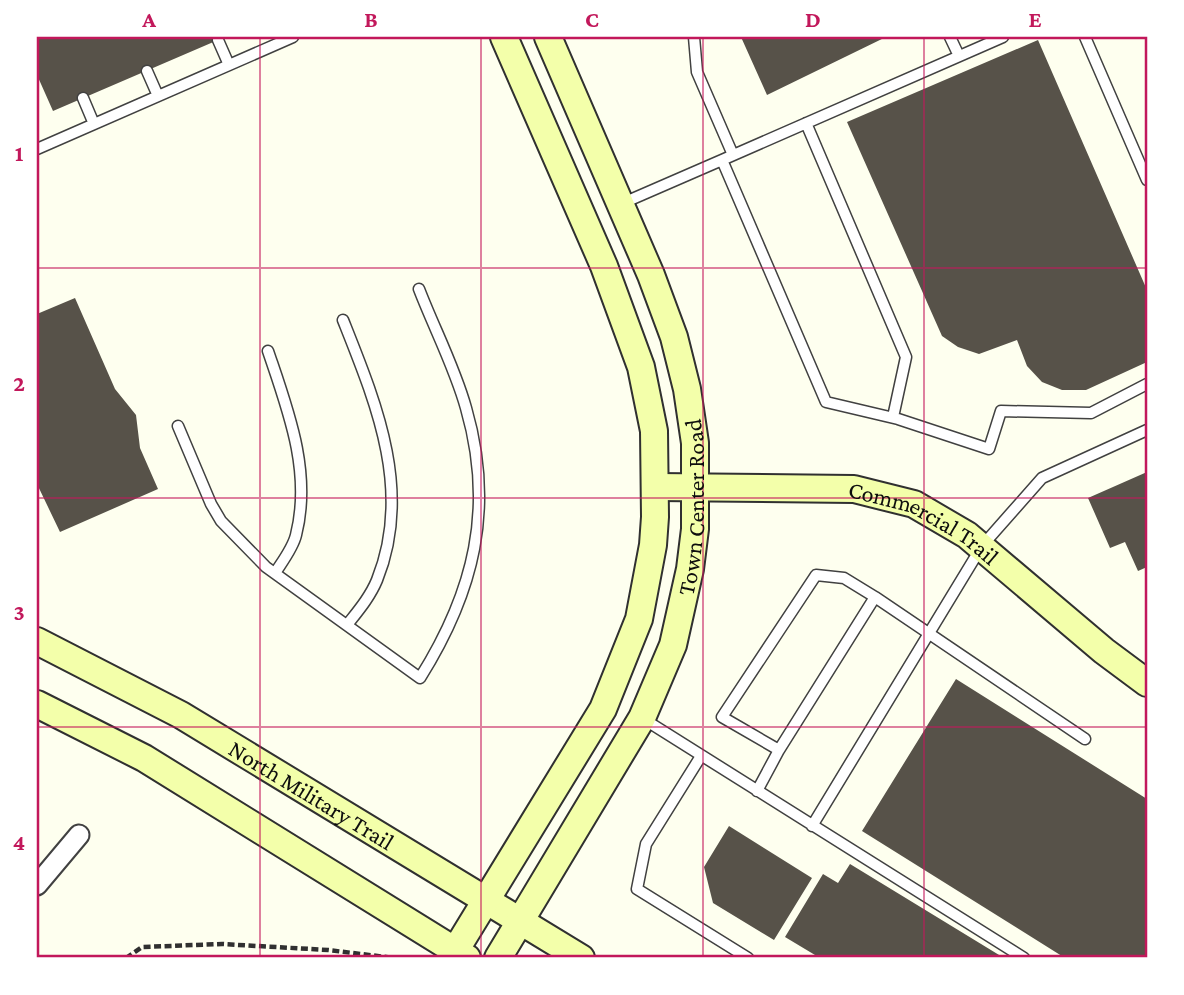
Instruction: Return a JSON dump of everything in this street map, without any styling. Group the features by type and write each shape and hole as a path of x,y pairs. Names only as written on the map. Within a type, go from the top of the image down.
{"main road":[{"name":"Town Center Road","path":"458,956 486,899 603,709 629,649 649,570 656,487 652,420 638,357 604,266 504,37"},
{"name":"Town Center Road","path":"498,958 642,718 673,645 695,528 694,433 682,364 664,306 548,37"},
{"name":"Commercial Trail","path":"656,487 874,492 935,515 982,546 1104,651 1147,683"},
{"name":"North Military Trail","path":"37,641 180,715 581,958"},
{"path":"37,704 144,758 458,956"}],"street":[{"path":"37,885 79,835"}],"lane":[{"path":"37,149 293,37"},
{"path":"694,37 697,72 733,155"},
{"path":"950,37 959,56"},
{"path":"620,204 1003,37"},
{"path":"1084,37 1147,180"},
{"path":"218,40 229,65"},
{"path":"147,71 158,96"},
{"path":"83,98 94,124"},
{"path":"806,123 906,357 893,417"},
{"path":"722,160 826,402 893,417 989,449 1001,411 1091,413 1147,384"},
{"path":"178,426 211,505 221,521 275,573 421,678 447,635 463,596 474,553 480,502 475,441 466,405 419,289"},
{"path":"343,320 377,405 388,447 392,499 388,540 377,581 347,625"},
{"path":"268,351 290,415 302,471 296,536 275,573"},
{"path":"812,825 982,546 1042,478 1147,430"},
{"path":"779,750 722,717 816,575 844,578 1085,739"},
{"path":"757,791 779,750 875,597"},
{"path":"642,718 1024,958"},
{"path":"701,756 646,844 637,889 748,958"}],"path":[{"path":"126,958 142,947 222,944 328,950 394,958"}],"building":[{"path":"37,37 225,37 53,111 37,75"},
{"path":"741,37 886,37 767,95"},
{"path":"1038,40 1147,290 1147,362 1086,390 1062,390 1042,382 1027,366 1017,340 979,354 958,347 942,336 847,122"},
{"path":"75,298 115,389 136,415 140,448 158,489 60,532 37,484 37,314"},
{"path":"1147,472 1147,567 1138,571 1125,542 1110,548 1088,498"},
{"path":"956,679 1147,799 1147,958 1065,958 862,831"},
{"path":"729,826 812,878 774,940 713,903 704,867"},
{"path":"850,864 1004,958 820,958 785,937 823,874 838,883"}]}
